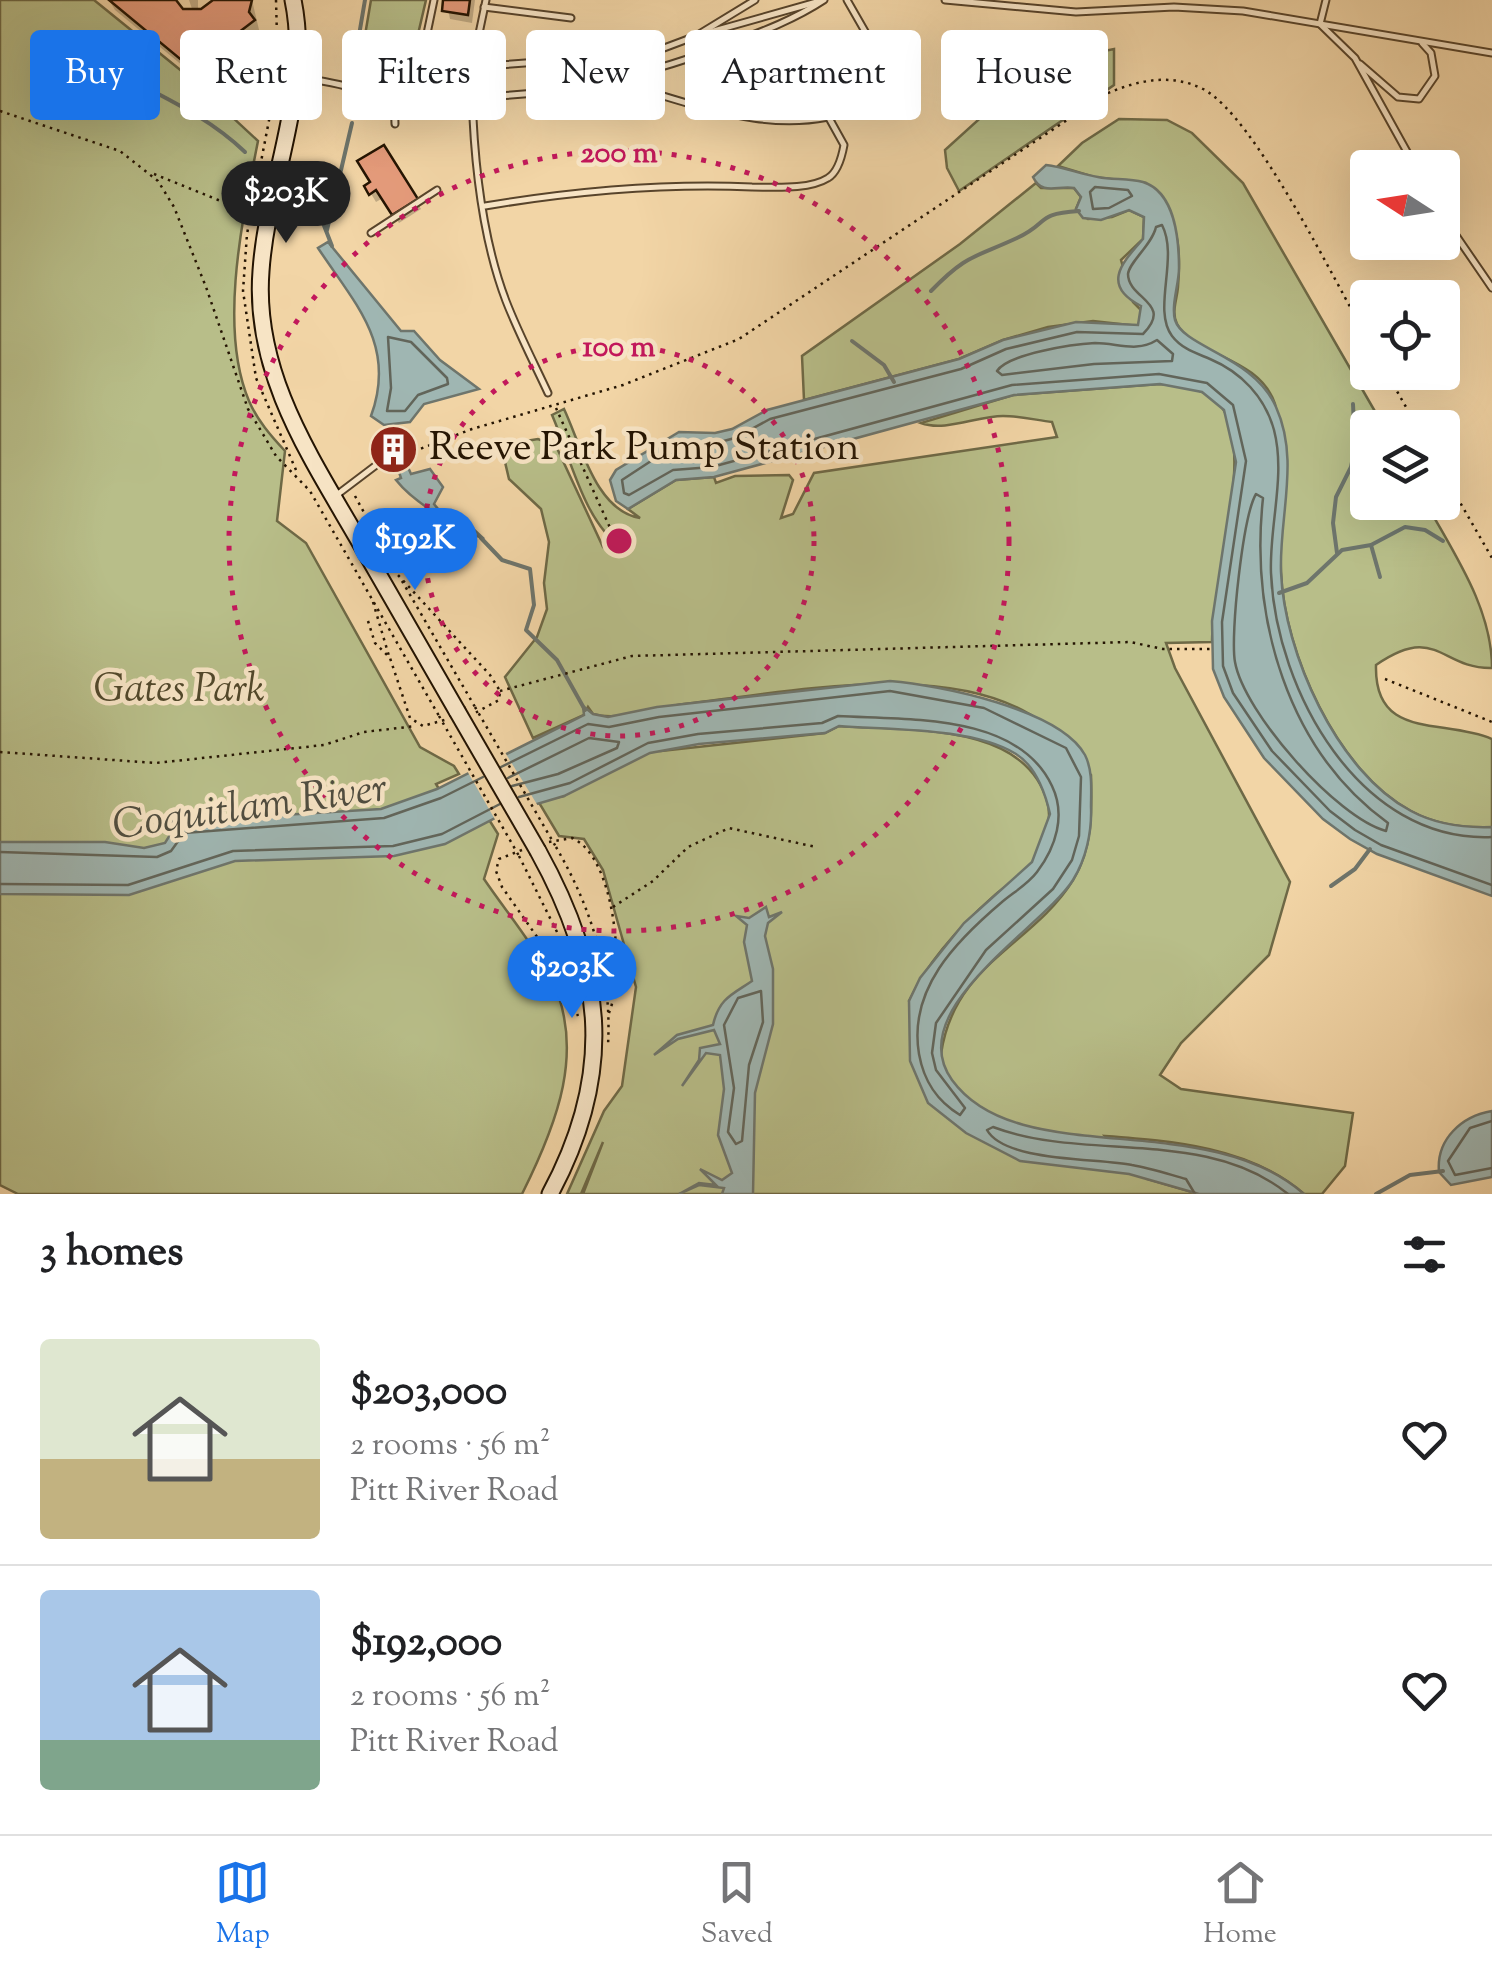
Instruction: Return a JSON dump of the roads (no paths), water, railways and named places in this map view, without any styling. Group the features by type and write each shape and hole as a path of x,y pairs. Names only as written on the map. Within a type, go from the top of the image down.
{"main road":[{"path":"293,0 294,30"},
{"path":"288,120 264,243 261,305 266,349 280,396 538,851 582,944 593,994 596,1044 584,1114 550,1194"}],"lane":[{"path":"428,30 434,0"},
{"path":"706,30 755,0"},
{"path":"717,30 823,0"},
{"path":"665,66 798,19 823,0"},
{"path":"847,0 866,30"},
{"path":"945,0 1076,12 1174,6 1243,11 1492,53"},
{"path":"1320,24 1326,0"},
{"path":"480,30 485,4 571,18"},
{"path":"1320,24 1383,88 1409,101 1428,92 1436,65 1420,41"},
{"path":"506,66 648,54 685,40"},
{"path":"1355,58 1406,150"},
{"path":"395,120 395,124"},
{"path":"473,120 485,206 506,300 548,393"},
{"path":"485,206 659,185 776,188 825,180 834,173 844,145 830,120"},
{"path":"371,233 437,190"},
{"path":"1460,241 1492,288"},
{"path":"334,496 376,466"}],"water":[{"path":"1046,165 1143,182 1162,196 1173,218 1178,244 1175,320 1191,338 1252,376 1266,390 1283,427 1288,468 1281,551 1284,604 1292,638 1319,707 1338,740 1384,793 1431,820 1492,827 1492,896 1377,854 1323,819 1264,758 1224,697 1213,669 1212,621 1236,462 1224,410 1202,392 1160,384 1014,395 714,477 676,480 628,509 616,501 610,480 616,470 679,432 715,433 732,429 767,410 959,359 1003,340 1076,322 1138,325 1141,306 1128,298 1118,282 1128,256 1143,239 1144,217 1129,210 1101,220 1083,218 1076,209 1081,197 1074,188 1046,188 1037,183 1033,177"},
{"path":"328,242 401,331 414,331 440,360 479,389 424,404 410,422 384,425 371,416 378,391 375,346 358,307 318,248"},
{"path":"407,465 411,474 430,469 443,487 434,504 443,515 457,514 484,539 437,514 404,489 396,480 401,478 398,469"},
{"name":"Coquitlam River","path":"890,681 967,694 1025,712 1071,739 1088,761 1091,816 1081,863 1057,899 982,971 960,998 945,1026 941,1053 952,1080 982,1108 1021,1124 1216,1152 1263,1168 1304,1194 1199,1194 1129,1174 1020,1161 966,1133 928,1103 910,1061 909,1001 920,978 964,923 1032,862 1050,814 1029,765 998,745 977,739 930,731 839,726 825,733 699,744 650,753 564,796 503,814 445,844 394,856 235,861 129,895 0,894 0,842 105,842 144,848 165,843 170,835 161,827 165,822 381,809 437,789 584,715 583,706 593,714 608,717 657,707"},
{"path":"766,907 769,917 782,912 768,923 765,936 773,969 773,1024 755,1093 753,1194 722,1194 724,1188 699,1185 679,1194 699,1183 716,1185 700,1169 722,1180 732,1173 718,1135 724,1089 720,1055 706,1053 682,1086 699,1060 700,1048 720,1044 714,1030 678,1039 654,1055 677,1035 713,1025 723,1003 752,981 744,942 747,925 736,916 749,918"},
{"path":"1492,1111 1492,1177 1451,1185 1439,1172 1442,1149 1461,1124"}],"waterway":[{"path":"360,30 365,0"},
{"path":"160,95 203,120 245,152"},
{"path":"327,230 352,123"},
{"path":"308,209 323,223 332,246"},
{"path":"931,291 971,258 1028,232 1049,217 1079,211"},
{"path":"852,341 884,365 894,382"},
{"path":"1337,553 1333,523 1336,497 1351,467 1355,448 1353,404"},
{"path":"1279,593 1307,583 1342,550 1371,545 1405,527 1425,530 1443,541"},
{"path":"481,538 502,560 530,569 534,605 526,630 557,660 585,710"},
{"path":"1371,545 1380,577"},
{"path":"1331,886 1355,869 1370,849"},
{"path":"1376,1194 1410,1175 1443,1171"}],"place":[{"name":"Reeve Park Pump Station","path":"394,449"}],"park label":[{"name":"Gates Park","path":"179,691"}]}
